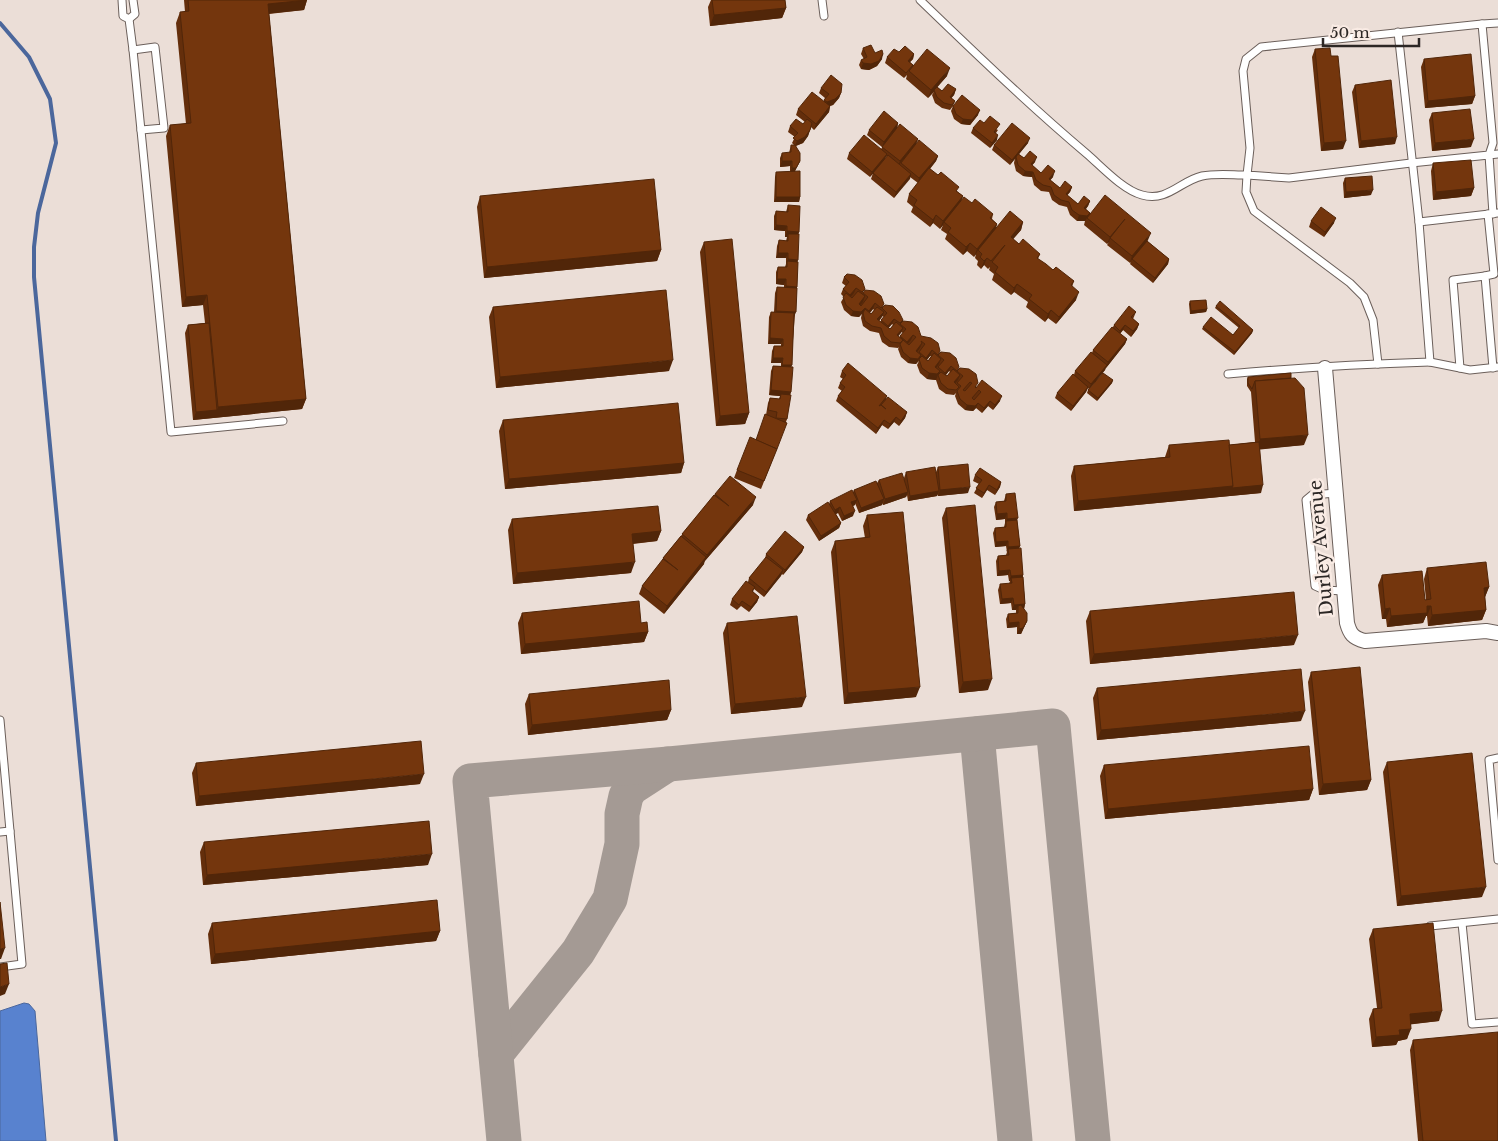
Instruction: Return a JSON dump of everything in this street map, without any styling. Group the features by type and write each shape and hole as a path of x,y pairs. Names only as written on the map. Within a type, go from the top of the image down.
{"street":[{"name":"Durley Avenue","path":"1324,368 1347,623 1350,633 1356,638 1365,641 1486,631 1498,633"}],"lane":[{"path":"122,0 123,16 129,19"},
{"path":"129,19 135,14 133,0"},
{"path":"822,0 824,16"},
{"path":"920,0 995,74 1053,126 1127,188 1142,195 1158,196 1169,193 1200,176 1214,174 1290,178 1498,154"},
{"path":"129,19 171,432 283,421"},
{"path":"1378,364 1373,320 1364,297 1350,283 1254,210 1246,192 1250,148 1242,71 1246,59 1261,47 1498,23"},
{"path":"1460,368 1453,280 1494,274 1495,247 1489,155 1493,143 1482,24"},
{"path":"1398,32 1419,222 1430,362"},
{"path":"133,50 156,47 164,128 140,130"},
{"path":"1419,222 1493,214"},
{"path":"1228,374 1311,367 1324,368 1430,362 1470,370 1495,367 1485,276"},
{"path":"1336,493 1312,495 1306,500 1315,586 1324,590 1344,591"},
{"path":"0,720 22,964 0,967"},
{"path":"1498,758 1489,760 1498,860"},
{"path":"0,832 10,831"},
{"path":"1430,926 1498,919"},
{"path":"1462,923 1472,1024 1498,1022"}],"water":[{"path":"24,1003 29,1004 35,1011 46,1141 0,1141 0,1011"}],"building":[{"path":"188,0 307,0 268,4 306,399 218,407 207,295 186,297 170,125 191,123 180,12 189,11"},
{"path":"712,0 785,0 786,8 714,15"},
{"path":"871,45 875,53 882,50 883,54 879,61 871,64 863,63 861,60 867,57 863,48"},
{"path":"905,46 914,54 908,61 913,65 906,73 887,57 894,49 899,52"},
{"path":"1330,48 1331,56 1338,56 1346,141 1324,143 1315,49"},
{"path":"927,49 950,68 931,90 909,71"},
{"path":"1471,54 1475,96 1428,101 1424,59"},
{"path":"831,75 842,84 841,93 835,99 827,102 824,100 829,94 821,88"},
{"path":"1391,80 1397,137 1361,141 1355,85"},
{"path":"948,84 956,89 950,97 955,101 952,105 944,103 937,97 934,90 937,87 942,91"},
{"path":"812,92 830,106 816,124 798,109"},
{"path":"962,95 980,110 972,120 963,119 956,114 953,106"},
{"path":"1470,109 1474,139 1435,143 1432,113"},
{"path":"884,111 898,123 884,142 869,130"},
{"path":"990,116 1000,124 994,132 998,135 992,143 973,128 980,120 984,123"},
{"path":"796,119 803,124 807,119 812,123 805,137 797,141 793,138 798,133 790,126"},
{"path":"1012,123 1030,138 1012,160 994,145"},
{"path":"900,124 918,139 900,161 882,147"},
{"path":"864,135 887,154 872,172 849,153"},
{"path":"919,140 938,156 919,178 901,163"},
{"path":"791,145 795,145 800,153 800,161 796,168 792,168 792,161 782,161 782,153 791,152"},
{"path":"1030,151 1037,157 1031,164 1041,173 1048,165 1055,171 1049,179 1060,188 1065,181 1072,187 1066,194 1078,204 1084,196 1090,201 1084,208 1090,213 1087,216 1079,215 1072,210 1069,202 1061,200 1054,195 1051,187 1043,185 1036,180 1033,172 1025,171 1018,165 1016,157 1018,154 1024,158"},
{"path":"888,155 911,174 896,192 873,173"},
{"path":"1471,160 1474,188 1436,192 1433,163"},
{"path":"929,168 938,175 941,172 959,187 956,191 963,196 943,221 936,215 933,220 914,205 917,200 909,194"},
{"path":"800,171 800,197 776,197 776,172"},
{"path":"1372,176 1373,190 1346,192 1345,178"},
{"path":"654,179 661,250 487,267 480,196"},
{"path":"1105,195 1151,233 1132,256 1110,238 1125,219 1110,237 1087,218"},
{"path":"964,197 972,203 975,199 993,214 990,218 997,224 977,249 970,243 966,247 948,232 951,228 944,222"},
{"path":"788,205 800,206 799,232 787,231 787,226 776,225 776,211 788,212"},
{"path":"1321,207 1336,218 1325,232 1311,221"},
{"path":"1010,211 1023,222 1011,237 1019,244 1023,239 1040,254 1037,258 1053,270 1056,267 1074,281 1071,285 1079,292 1059,317 1051,310 1048,314 1029,299 1032,295 1017,284 1014,288 995,272 998,267 992,262 1005,245 991,261 987,258 984,261 980,257 982,254 978,250"},
{"path":"788,234 799,234 798,260 788,259 788,253 778,253 779,240 788,241"},
{"path":"732,239 749,413 720,416 704,242"},
{"path":"1147,241 1169,259 1155,278 1132,259"},
{"path":"787,261 798,262 797,287 786,286 786,279 777,279 778,267 787,267"},
{"path":"847,274 855,275 862,280 865,289 862,292 856,288 850,295 843,289 849,282 844,277"},
{"path":"777,287 797,288 796,312 776,311"},
{"path":"666,290 673,360 500,377 493,307"},
{"path":"865,290 874,291 881,296 884,304 881,308 875,303 869,311 865,308 861,312 853,311 846,305 843,297 846,293 852,298 858,291 865,296 859,304 861,306 868,297 863,293"},
{"path":"1206,300 1207,309 1191,311 1190,301"},
{"path":"1220,301 1253,330 1235,352 1203,327 1211,317 1233,335 1240,326 1216,306"},
{"path":"885,305 893,306 899,312 903,320 900,323 894,319 888,326 881,320 887,313 882,308"},
{"path":"1129,306 1136,312 1131,317 1139,324 1133,331 1125,325 1120,331 1114,325"},
{"path":"877,307 884,312 877,319 890,329 896,322 903,328 897,335 903,340 900,343 891,342 884,336 881,328 872,326 865,321 863,313 865,309 871,314"},
{"path":"771,312 794,313 792,365 782,365 783,358 773,358 774,346 783,346 783,339 770,338"},
{"path":"903,321 912,322 918,327 921,336 931,338 938,343 940,351 938,355 932,350 926,358 919,352 925,344 921,341 922,343 916,351 921,355 918,359 910,358 903,352 900,344 903,340 909,345 916,337 913,335 907,342 900,336 906,329 900,324"},
{"path":"209,323 217,410 196,412 188,325"},
{"path":"1112,327 1127,339 1108,362 1093,350"},
{"path":"941,352 950,353 956,358 959,367 957,371 951,366 945,373 938,367 944,360 938,355"},
{"path":"1091,352 1107,365 1091,384 1075,371"},
{"path":"934,353 941,359 935,367 940,371 937,374 929,373 922,368 919,359 922,356 928,361"},
{"path":"848,363 887,396 879,406 888,397 907,412 901,421 896,417 890,424 884,420 878,428 838,396 845,387 840,383 846,375 842,371"},
{"path":"773,366 793,367 791,392 771,390"},
{"path":"960,368 969,369 976,374 978,383 976,388 982,380 1002,396 995,405 990,401 984,408 978,403 975,406 967,405 960,399 957,391 961,386 957,383 963,376 957,371","holes":["970,382 972,383 965,391 963,390","979,390 981,392 974,400 972,398"]},
{"path":"953,369 960,375 954,382 959,387 956,390 948,389 941,383 938,375 941,372 947,376"},
{"path":"1103,373 1113,380 1098,398 1088,390"},
{"path":"1291,373 1291,378 1255,381 1252,389 1248,383 1248,377"},
{"path":"1073,374 1088,387 1073,406 1057,393"},
{"path":"1295,378 1304,388 1308,435 1260,439 1255,381"},
{"path":"781,394 791,395 787,419 776,418 777,412 768,410 770,398 780,399"},
{"path":"678,403 684,463 509,479 503,420"},
{"path":"765,414 787,423 777,449 756,440"},
{"path":"750,437 777,449 764,481 737,470"},
{"path":"1229,440 1233,486 1078,501 1074,466 1170,457 1169,445"},
{"path":"1259,442 1263,485 1232,488 1229,445"},
{"path":"968,464 970,487 940,490 938,467"},
{"path":"935,467 939,491 910,496 906,472"},
{"path":"980,468 1001,482 997,490 989,485 984,493 976,488 982,480 975,475"},
{"path":"902,473 908,492 885,499 879,480"},
{"path":"730,476 756,497 707,555 682,534 714,495 729,506 715,494"},
{"path":"876,481 884,499 861,508 854,490"},
{"path":"852,490 857,500 851,502 855,511 844,516 840,507 835,510 830,501"},
{"path":"1015,493 1018,518 1007,519 1007,513 997,514 996,502 1006,501 1006,494"},
{"path":"828,502 841,523 821,536 808,515"},
{"path":"975,505 992,679 963,682 946,508"},
{"path":"658,506 661,531 632,534 635,562 517,573 512,519"},
{"path":"903,512 920,687 848,693 835,541 870,537 867,515"},
{"path":"1017,520 1020,546 1008,547 1008,541 996,542 995,528 1006,527 1006,521"},
{"path":"785,531 804,547 785,570 766,554"},
{"path":"681,536 706,557 667,606 642,586 663,559 678,570 663,558"},
{"path":"1021,548 1023,575 1011,576 1010,570 999,571 998,556 1009,555 1008,549"},
{"path":"766,557 783,570 766,592 749,578"},
{"path":"1486,562 1489,587 1484,588 1486,610 1432,615 1431,606 1427,606 1427,613 1391,616 1390,608 1385,609 1382,575 1422,571 1425,600 1431,599 1427,568"},
{"path":"1023,577 1025,604 1014,605 1013,598 1002,599 1000,584 1012,583 1011,578"},
{"path":"746,581 755,587 752,591 759,597 751,607 742,601 739,605 732,599"},
{"path":"1294,592 1298,635 1094,654 1090,611"},
{"path":"639,601 641,623 647,622 648,632 525,644 522,613"},
{"path":"1021,605 1027,613 1027,621 1023,628 1019,629 1019,622 1009,623 1008,614 1018,613 1018,606"},
{"path":"797,616 806,697 735,704 727,623"},
{"path":"1360,667 1371,780 1323,784 1311,672"},
{"path":"1301,669 1305,711 1101,730 1097,688"},
{"path":"669,680 671,710 532,725 529,694"},
{"path":"421,741 424,774 199,796 196,763"},
{"path":"1309,746 1313,789 1108,809 1104,765"},
{"path":"1472,753 1486,887 1401,896 1387,762"},
{"path":"429,821 432,854 207,875 204,842"},
{"path":"437,900 440,931 215,954 212,923"},
{"path":"0,902 5,948 0,949"},
{"path":"1433,923 1442,1011 1410,1014 1411,1029 1399,1030 1400,1035 1376,1037 1373,1009 1382,1008 1373,929"},
{"path":"7,963 9,984 0,987 0,964"},
{"path":"1498,1032 1498,1141 1423,1141 1413,1040"}],"waterway":[{"path":"0,23 29,57 50,99 56,143 38,213 34,247 34,277 116,1141"}],"taxiway":[{"path":"504,1141 470,781 669,764 1053,726 1093,1141"},
{"path":"977,734 1015,1141"},
{"path":"496,1054 578,952 610,899 622,844 622,814 626,796 631,788 668,764"}]}
